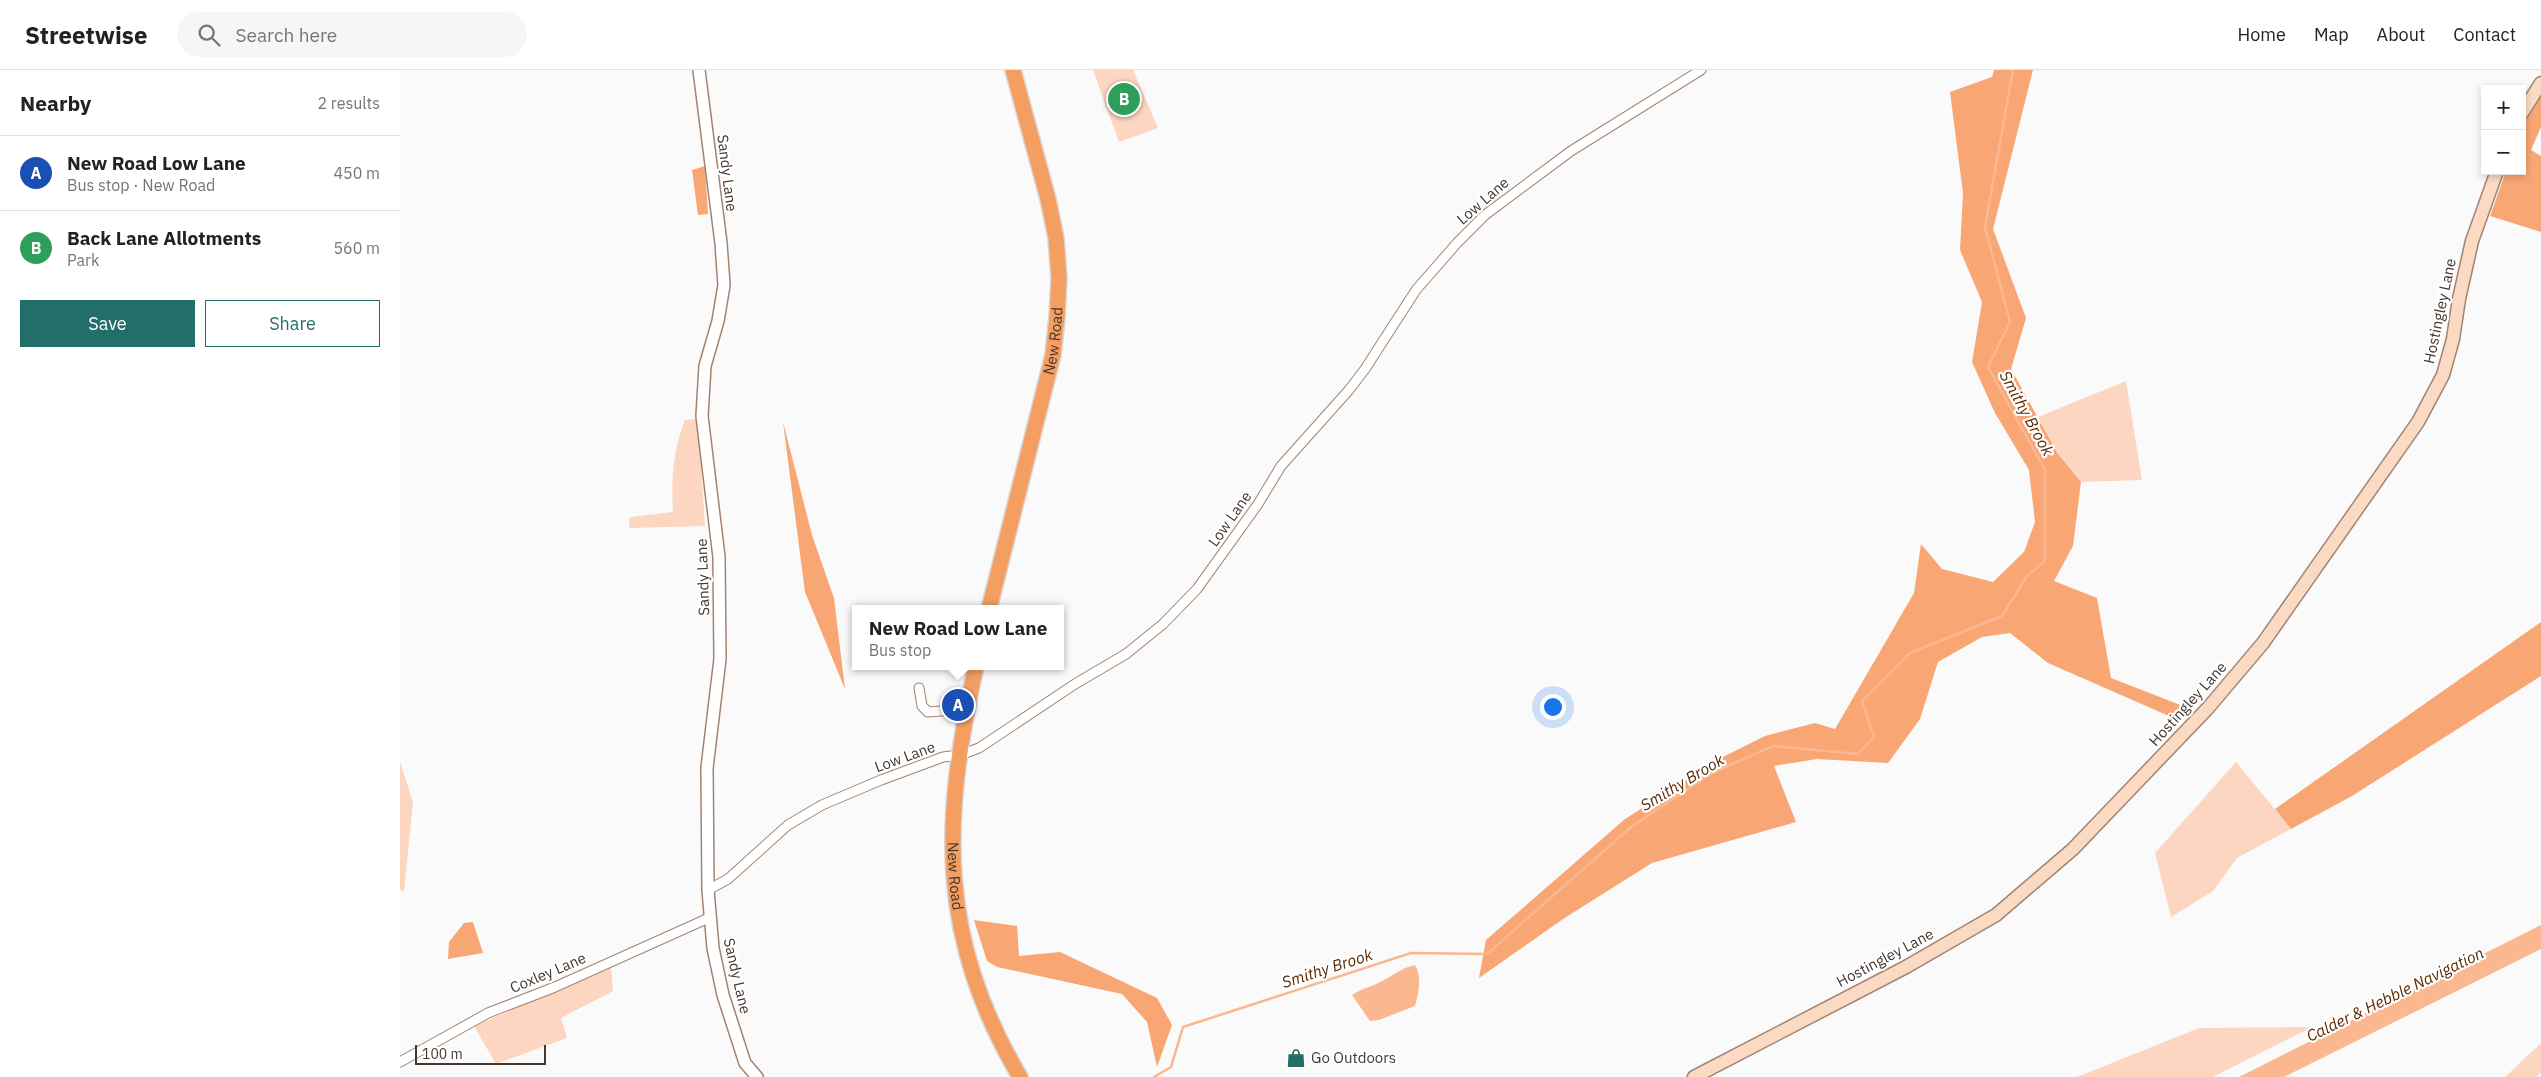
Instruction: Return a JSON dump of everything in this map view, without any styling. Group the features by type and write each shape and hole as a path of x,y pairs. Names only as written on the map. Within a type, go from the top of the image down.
{"highway":[{"name":"New Road","path":"990,605 1053,355 1058,317 1059,278 1054,228 1013,70"},
{"name":"New Road","path":"975,670 960,755 952,826 952,863 958,915 972,970 987,1013 1020,1077"}],"main road":[{"path":"2526,107 2541,83"},
{"name":"Hostingley Lane","path":"1694,1077 1906,967 1996,915 2073,849 2208,708 2263,643 2418,422 2443,375 2453,339 2459,299 2472,241 2496,175"}],"street":[{"name":"Sandy Lane","path":"699,70 721,243 724,285 718,321 705,366 702,416 720,557 720,659 706,768 708,890 713,948 723,995 745,1063 757,1077"},
{"name":"Low Lane","path":"708,890 728,879 788,825 822,805 936,760 960,755 1002,734 1075,684 1126,654 1163,624 1197,589 1258,504 1281,466 1349,390 1416,290 1457,243 1485,216 1571,151 1701,70"},
{"path":"919,688 922,706 928,712 968,709"},
{"name":"Coxley Lane","path":"400,1062 488,1012 555,987 711,917"}],"shaded area":[{"path":"1093,70 1133,70 1158,128 1119,142"},
{"path":"1994,70 2033,70 1993,229 2026,318 2011,369 2058,454 2081,482 2073,546 2054,581 2097,598 2111,678 2188,708 2169,716 2048,663 2010,633 1982,637 1938,662 1920,719 1888,763 1817,759 1774,766 1796,822 1652,863 1563,919 1479,978 1486,940 1625,819 1715,761 1765,736 1815,723 1835,729 1914,593 1921,544 1942,569 1993,582 2024,552 2035,522 2029,470 1995,413 1972,362 1982,302 1960,250 1963,193 1950,92 1992,77"},
{"path":"2541,95 2541,127 2531,150 2541,156 2541,232 2490,216 2505,175 2526,175 2526,119"},
{"path":"705,166 708,214 698,215 692,170"},
{"path":"2126,381 2142,480 2081,482 2058,454 2038,417"},
{"path":"698,419 705,526 629,528 630,517 673,512 672,488 678,442 685,420"},
{"path":"783,422 812,535 834,598 845,689 805,592"},
{"path":"2541,622 2541,676 2352,796 2291,829 2275,809"},
{"path":"400,762 413,802 404,892 400,890"},
{"path":"2236,762 2291,829 2237,858 2213,891 2171,917 2155,853"},
{"path":"974,920 1017,926 1019,956 1060,952 1157,998 1172,1025 1157,1067 1147,1022 1122,994 997,967 987,961"},
{"path":"473,922 483,953 448,959 449,942 464,923"},
{"path":"2541,925 2541,949 2284,1077 2239,1077"},
{"path":"1415,965 1419,980 1419,990 1415,1006 1379,1020 1370,1021 1352,995 1405,968"},
{"path":"611,967 613,991 561,1018 567,1038 496,1064 474,1026"},
{"path":"2312,1027 2213,1077 2077,1077 2199,1028"},
{"path":"2541,1043 2541,1073 2536,1077 2505,1077"}],"waterway":[{"name":"Smithy Brook","path":"1154,1077 1171,1067 1183,1027 1411,953 1487,954 1631,827 1712,773 1773,746 1858,754 1874,737 1862,701 1910,653 2002,616 2027,576 2045,561 2045,470 1988,367 2010,322 1985,227 2013,70"}],"place":[{"name":"Back Lane Allotments","path":"1124,99"},
{"name":"New Road Low Lane","path":"958,705"},
{"name":"Go Outdoors","path":"1296,1058"}],"water label":[{"name":"Calder & Hebble Navigation","path":"2395,994"}]}
